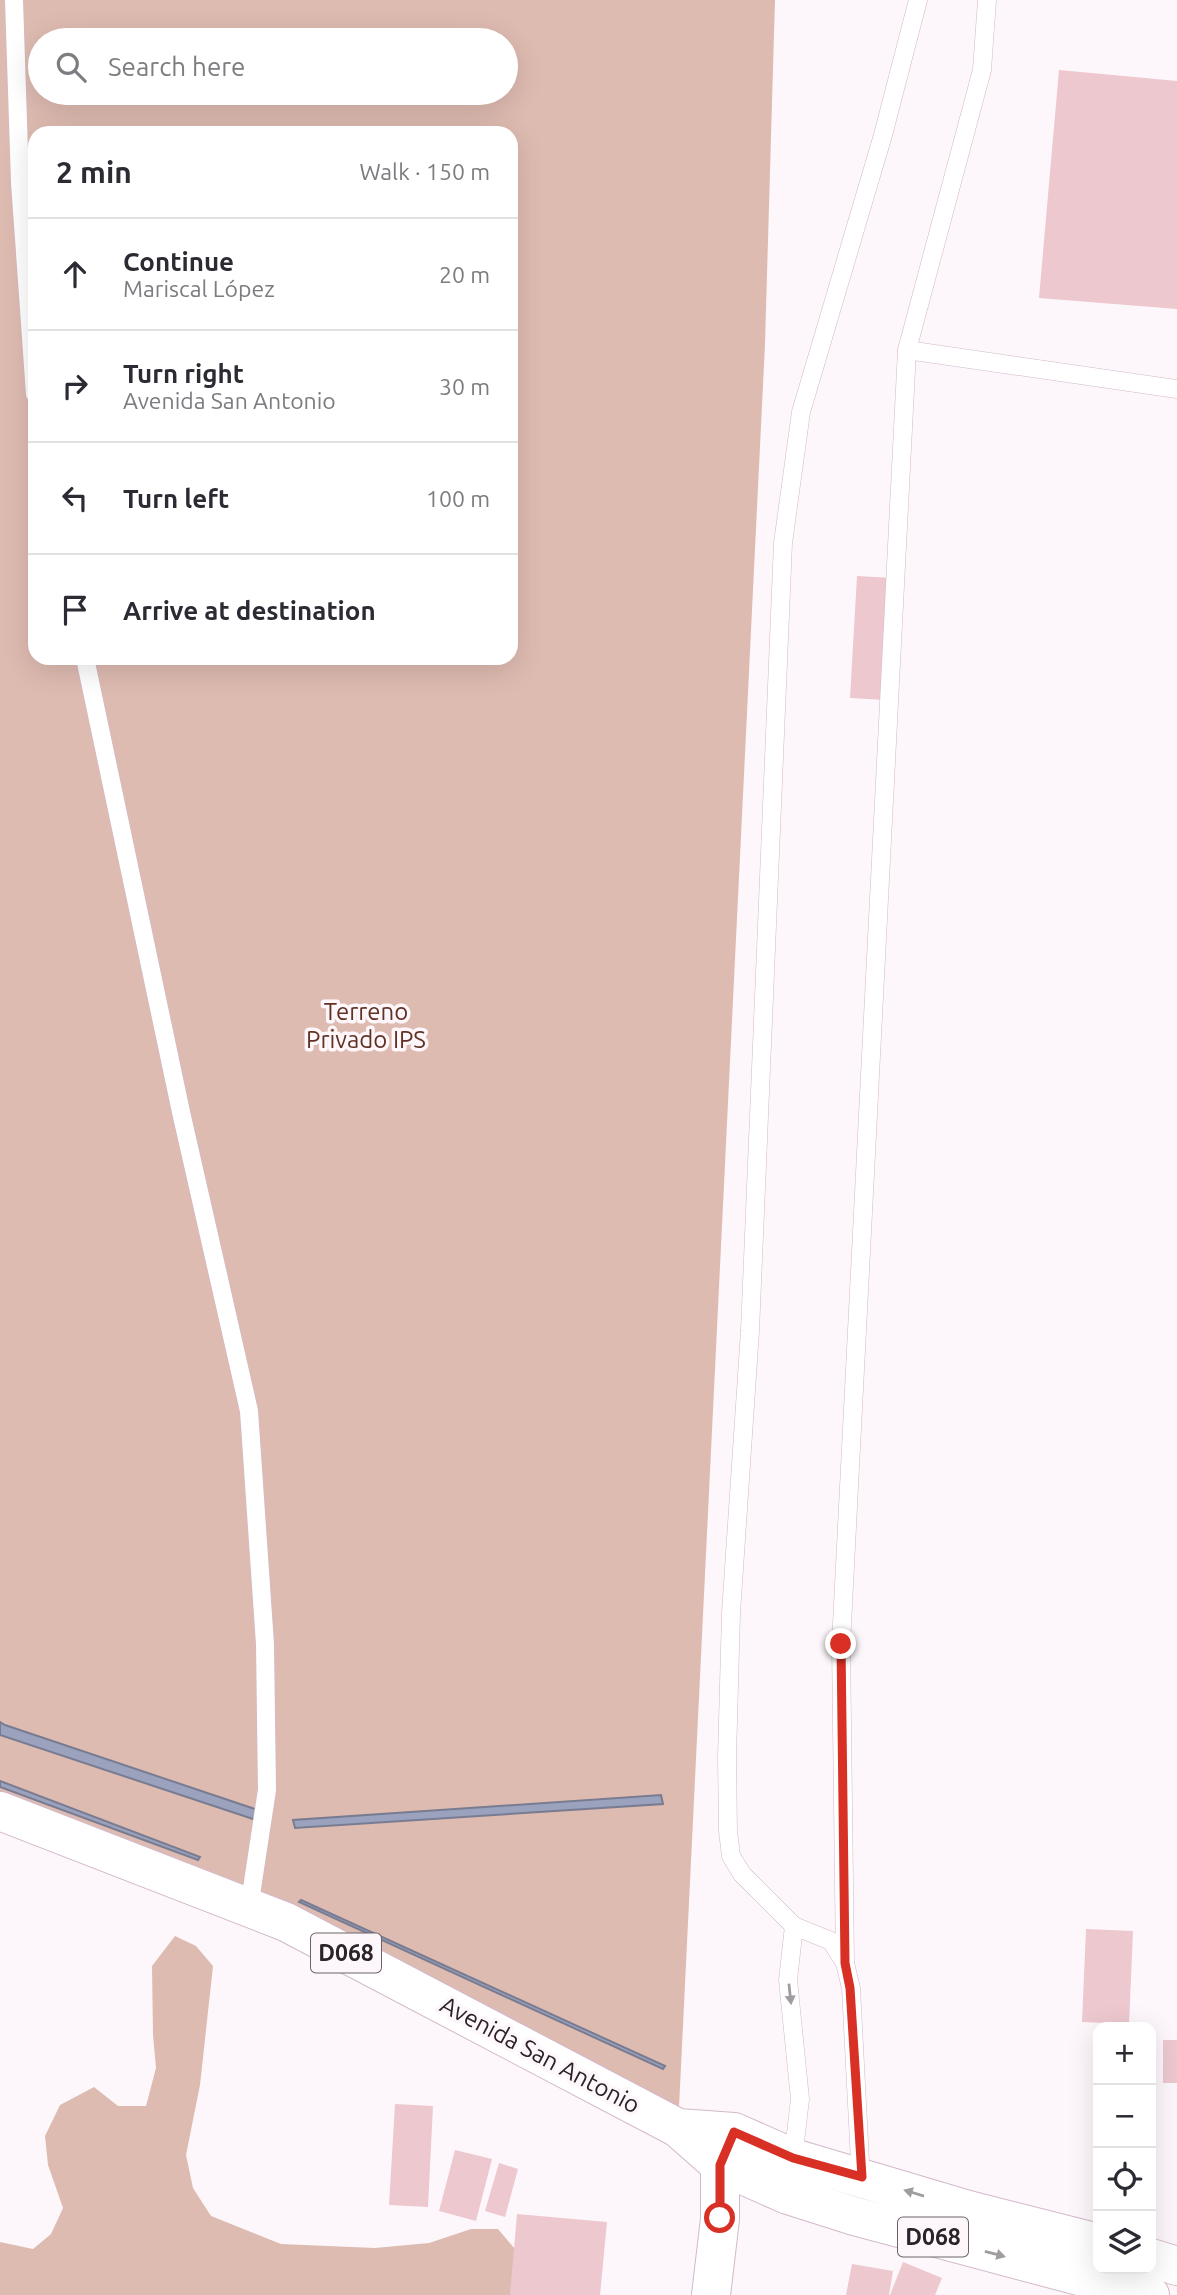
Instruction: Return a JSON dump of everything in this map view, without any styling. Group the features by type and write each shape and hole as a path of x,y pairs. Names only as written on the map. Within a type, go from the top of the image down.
{"main road":[{"name":"Avenida San Antonio","path":"0,1811 286,1922 678,2128 790,2176 854,2216 1150,2295"},
{"path":"711,2295 727,2149"},
{"name":"Avenida San Antonio","path":"790,2176 862,2177 968,2210 1093,2242"},
{"path":"1156,2260 1177,2266"}],"lane":[{"path":"14,0 20,182 28,295"},
{"path":"845,1963 831,1941 794,1926 742,1874 731,1856 727,1757 731,1614 751,1317 783,543 801,412 883,135 918,0"},
{"path":"854,2216 862,2177 850,1988 845,1963 841,1644 907,350 982,70 987,0"},
{"path":"907,350 1177,389"},
{"path":"86,665 181,1112 249,1410 265,1644 267,1790 249,1908"},
{"path":"790,2176 800,2099 788,1980 794,1926"}],"green space":[{"name":"Terreno Privado IPS","path":"0,0 775,0 765,344 678,2128 0,1799"},
{"path":"175,1936 196,1946 213,1966 200,2085 186,2155 193,2188 211,2216 281,2244 375,2248 429,2243 471,2229 498,2229 526,2262 530,2295 0,2295 0,2242 33,2249 51,2234 63,2208 48,2165 45,2136 60,2105 94,2087 118,2106 146,2106 156,2068 152,1966"}],"water":[{"path":"0,1722 258,1810 253,1819 0,1735"},
{"path":"0,1781 200,1857 198,1860 0,1787"},
{"path":"661,1795 663,1804 295,1828 293,1820"},
{"path":"301,1900 665,2066 663,2069 299,1902"}],"building":[{"path":"1059,70 1177,81 1177,309 1039,298"},
{"path":"857,576 892,578 885,700 850,698"},
{"path":"1086,1929 1133,1931 1129,2022 1082,2022"},
{"path":"1163,2040 1177,2040 1177,2083 1163,2083"},
{"path":"395,2104 433,2106 428,2207 389,2205"},
{"path":"455,2150 492,2159 476,2221 439,2211"},
{"path":"499,2163 518,2169 505,2217 485,2211"},
{"path":"517,2214 607,2222 600,2295 510,2295"},
{"path":"903,2262 942,2278 935,2295 890,2295"},
{"path":"852,2264 893,2271 889,2295 846,2295"}],"route":[{"path":"720,2218 720,2165 734,2132 793,2158 862,2177 850,1988 845,1963 841,1644"}]}
